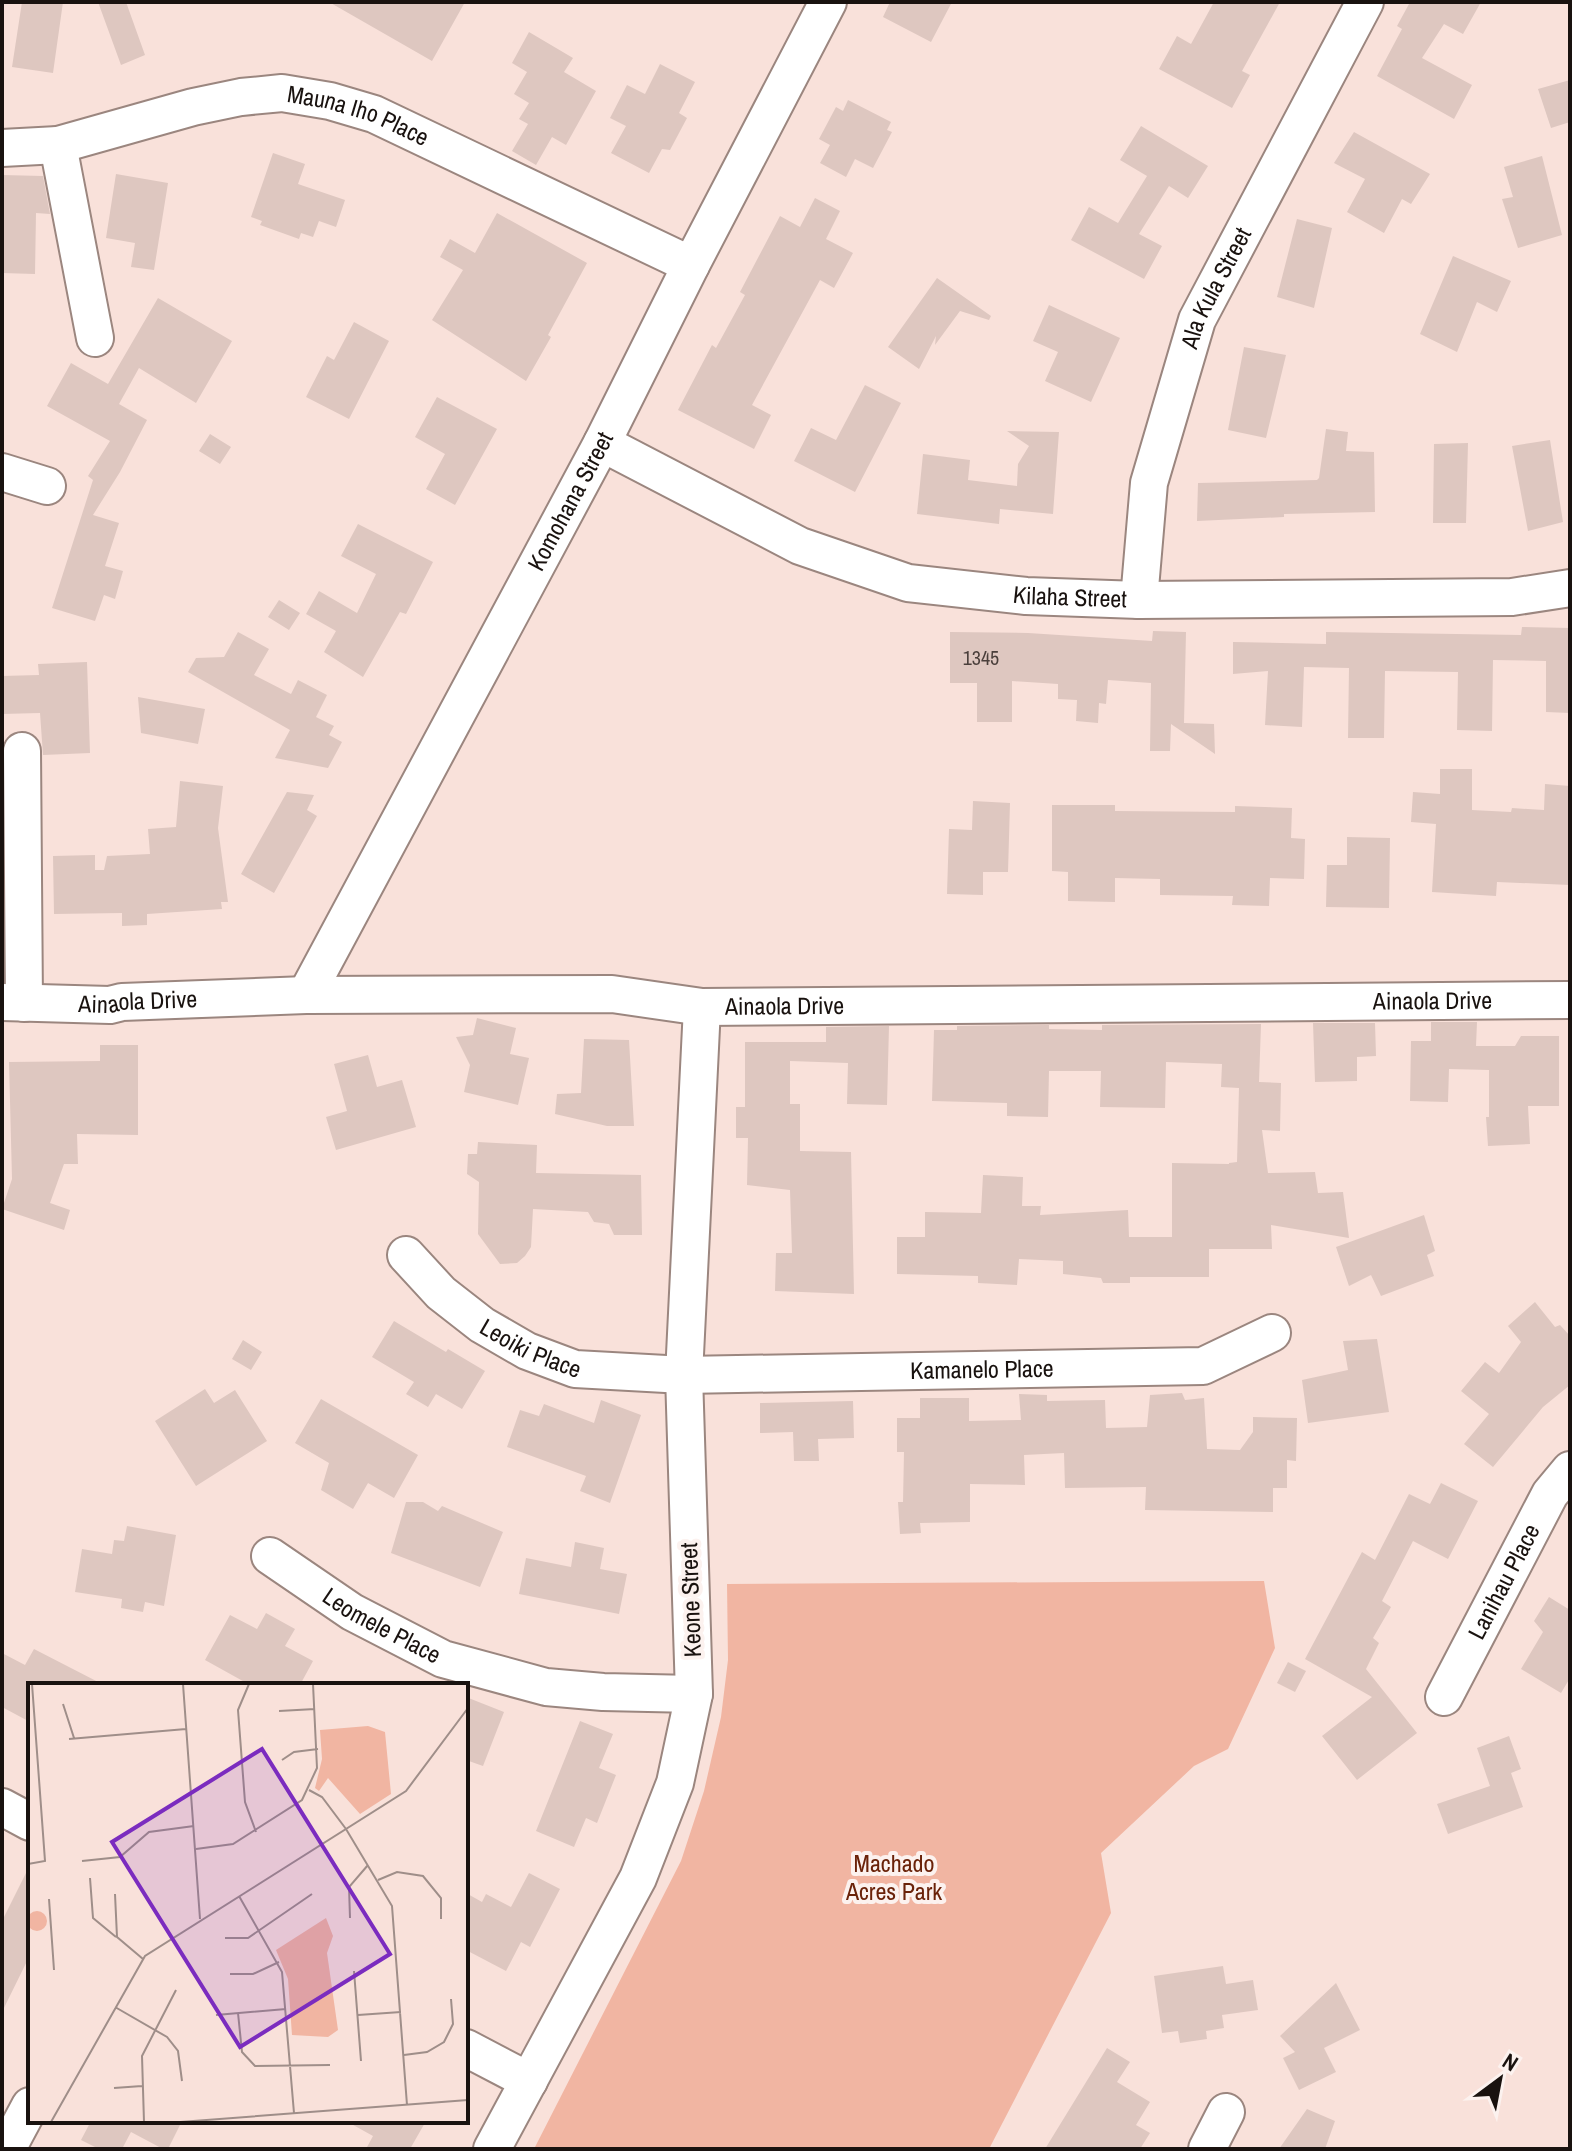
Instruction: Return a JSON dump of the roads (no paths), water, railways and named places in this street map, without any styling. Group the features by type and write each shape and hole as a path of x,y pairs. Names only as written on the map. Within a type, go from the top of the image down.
{"street":[{"name":"Komohana Street","path":"306,995 602,443 828,2"},
{"name":"Ala Kula Street","path":"1139,600 1149,483 1197,320 1365,2"},
{"name":"Mauna Iho Place","path":"2,148 58,145 193,107 241,97 282,93 330,101 374,114 691,265"},
{"path":"58,145 95,338"},
{"name":"Kilaha Street","path":"602,443 800,546 908,583 1026,596 1139,600 1512,597 1570,588"},
{"path":"2,472 47,486"},
{"path":"13,1002 22,751"},
{"name":"Ainaola Drive","path":"13,1002 110,1005 306,995 612,994 702,1007 1570,1000"},
{"name":"Keone Street","path":"492,2149 638,1878 675,1783 694,1694 684,1375 702,1007"},
{"name":"Leoiki Place","path":"406,1255 441,1293 482,1325 527,1351 575,1369 684,1375"},
{"name":"Kamanelo Place","path":"684,1375 1203,1366 1272,1333"},
{"name":"Lanihau Place","path":"1444,1697 1550,1494 1570,1470"},
{"name":"Leomele Place","path":"270,1556 352,1612 443,1659 546,1687 694,1694"},
{"path":"2,1807 28,1821"},
{"path":"468,2049 529,2081"},
{"path":"7,2149 28,2110"},
{"path":"1207,2149 1226,2112"}],"park label":[{"name":"Machado Acres Park","path":"894,1878"}]}
